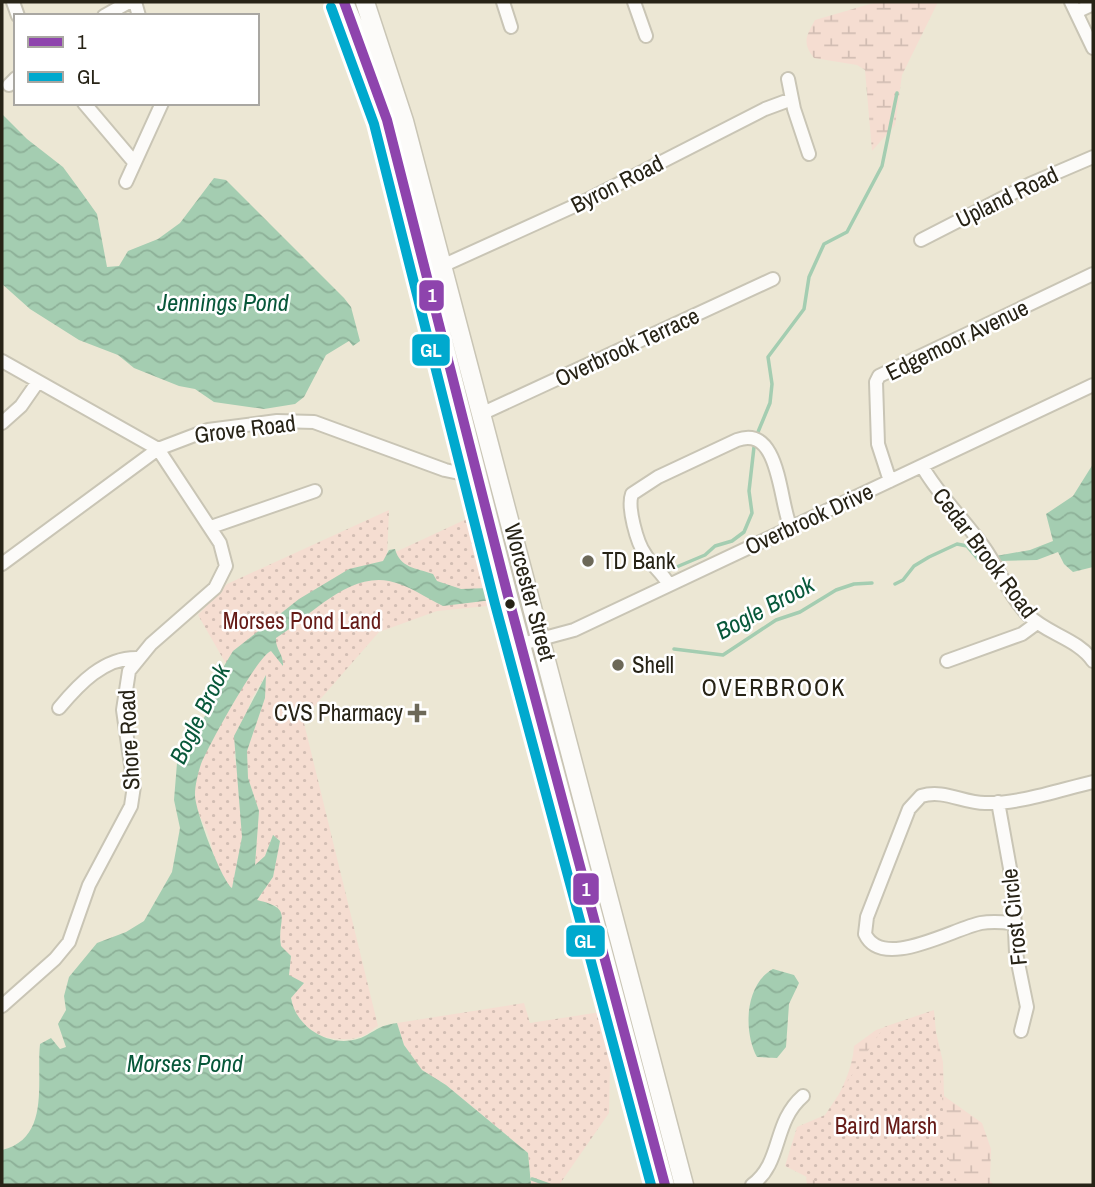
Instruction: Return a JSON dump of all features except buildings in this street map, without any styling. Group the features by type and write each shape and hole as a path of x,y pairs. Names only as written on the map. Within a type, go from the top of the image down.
{"highway":[{"name":"Worcester Street","path":"344,2 381,100 665,1185"},
{"name":"Worcester Street","path":"365,2 396,91 684,1185"}],"street":[{"path":"108,14 129,2"},
{"path":"503,2 511,27"},
{"path":"634,2 646,36"},
{"path":"1093,4 1074,7 1093,48"},
{"path":"788,79 809,153"},
{"name":"Byron Road","path":"442,266 583,202 765,109 792,99"},
{"path":"86,105 134,162"},
{"path":"126,182 162,105"},
{"name":"Upland Road","path":"922,240 1030,184 1093,157"},
{"name":"Edgemoor Avenue","path":"890,481 877,438 876,383 879,376 1093,274"},
{"name":"Overbrook Terrace","path":"481,414 773,279"},
{"path":"2,361 158,449"},
{"path":"2,423 21,406 37,383"},
{"name":"Overbrook Drive","path":"522,644 574,630 1093,385"},
{"name":"Grove Road","path":"2,565 158,449 208,430 302,421 339,429 445,470 478,477"},
{"path":"669,585 659,568 643,552 630,506 632,494 658,477 737,440 751,437 757,439 771,456 779,476 781,502 791,528"},
{"name":"Shore Road","path":"2,1006 55,959 69,942 89,885 131,806 134,786 124,734 123,699 126,678 138,658 220,582 225,558 211,527 158,449"},
{"name":"Cedar Brook Road","path":"922,466 987,552 1015,601 1037,623 1092,657"},
{"path":"211,527 315,491"},
{"path":"947,661 1022,634 1037,623"},
{"path":"59,708 89,676 121,660 138,658"},
{"path":"1013,923 984,922 893,951 875,946 865,934 867,917 914,801 921,796 939,793 976,803 998,803 1093,782"},
{"name":"Frost Circle","path":"998,803 1013,885 1013,923 1018,970 1027,1007 1021,1031"},
{"path":"752,1185 768,1167 788,1111 803,1096"}],"green space":[{"path":"877,2 938,2 902,75 895,125 872,151 865,70 857,65 814,58 808,48 807,39 815,20"},
{"name":"Morses Pond Land","path":"389,510 387,556 473,516 472,540 477,563 498,605 437,611 379,632 303,719 378,1026 356,1038 335,1039 314,1033 298,1021 292,1008 294,980 289,976 291,956 281,947 281,923 277,906 257,900 273,877 280,841 273,835 265,856 255,866 259,811 248,778 247,751 265,698 265,676 251,700 234,756 239,776 242,837 232,889 218,867 198,810 195,786 203,757 241,690 198,615 227,584"},
{"path":"524,1003 530,1023 607,1011 611,1026 609,1113 559,1185 531,1185 528,1153 446,1085 422,1070 404,1045 397,1023"},
{"name":"Baird Marsh","path":"934,1010 947,1154 958,1185 823,1185 785,1166 797,1127 825,1115 884,1027"},
{"name":"Baird Marsh","path":"905,1021 935,1028 943,1062 944,1096 982,1123 991,1149 990,1181 994,1185 807,1185 811,1152 845,1082 854,1046 876,1030"}],"water":[{"name":"Jennings Pond","path":"2,114 27,139 63,167 97,214 107,267 119,266 128,251 158,239 180,223 214,178 226,180 344,298 351,307 360,341 353,346 349,341 326,355 304,397 295,404 264,409 214,402 195,389 179,386 134,368 118,355 79,340 30,309 2,284"},
{"path":"1093,464 1093,567 1073,572 1064,564 1058,552 1037,560 998,561 996,556 1030,550 1053,541 1046,514 1073,496"},
{"name":"Morses Pond","path":"395,549 405,564 433,574 437,581 461,589 489,588 492,600 443,606 403,585 373,580 343,590 329,599 276,638 283,666 271,651 245,684 201,764 196,803 215,859 232,888 242,837 234,736 266,675 265,698 247,751 248,778 259,811 255,865 265,856 273,835 280,841 273,877 257,900 277,907 282,916 281,946 291,956 289,975 304,983 291,998 294,1009 301,1020 319,1035 343,1041 355,1040 381,1027 397,1023 404,1045 422,1070 446,1085 528,1153 531,1185 2,1185 2,1150 18,1144 35,1121 40,1044 51,1038 60,1049 66,1047 58,1024 66,1010 64,996 69,977 97,943 126,932 144,921 172,872 180,828 174,800 177,763 215,699 224,666 233,651 299,599 349,569 383,561 389,550"},
{"path":"773,969 794,975 799,983 789,1004 786,1047 777,1058 757,1057 750,1034 749,1009 757,985"}],"waterway":[{"path":"758,432 770,403 772,384 768,357 804,309 809,277 824,244 847,232 882,166 897,93"},
{"path":"667,571 705,555 715,546 732,541 744,532 752,513 749,491 754,447"},
{"name":"Bogle Brook","path":"895,584 903,580 914,566 957,544 967,546 979,560 985,561"},
{"name":"Bogle Brook","path":"674,649 723,655 776,620 800,612 836,590 854,584 872,583"},
{"path":"532,1179 549,1185"}],"transit line":[{"name":"1","path":"344,2 387,120 509,600 665,1185"},
{"name":"GL","path":"331,7 374,124 495,604 651,1185"}],"place":[{"name":"TD Bank","path":"588,561"},
{"name":"Shell","path":"618,665"},
{"name":"CVS Pharmacy","path":"417,713"}],"district":[{"name":"OVERBROOK","path":"774,688"}]}
